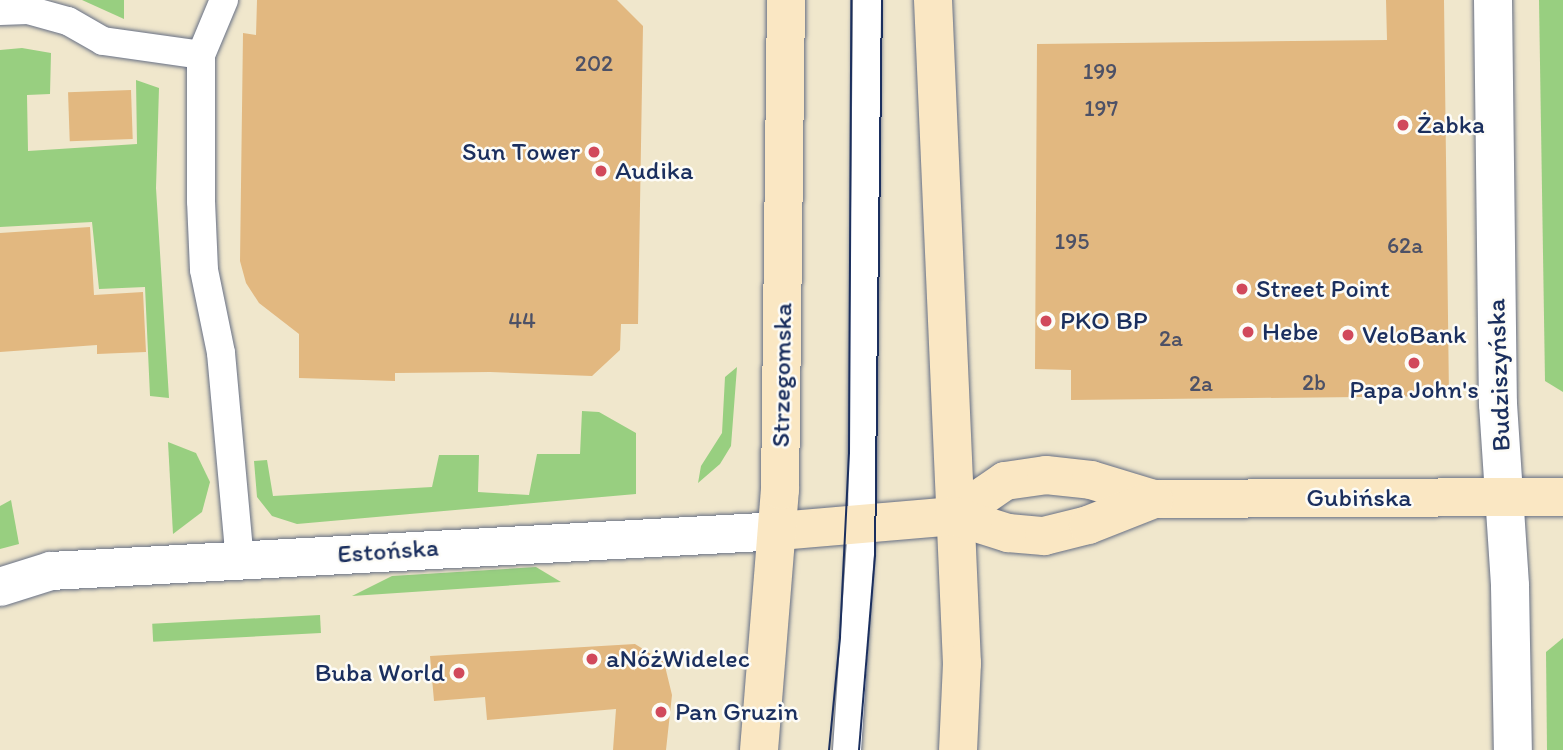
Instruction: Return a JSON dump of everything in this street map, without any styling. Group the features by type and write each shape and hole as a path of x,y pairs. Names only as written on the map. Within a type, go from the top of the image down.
{"main road":[{"name":"Strzegomska","path":"759,750 779,531 786,0"},
{"path":"933,0 962,663 958,750"},
{"name":"Gubińska","path":"954,516 1005,481 1046,475 1091,480 1154,499 1563,497"},
{"name":"Gubińska","path":"954,516 1008,533 1044,536 1088,525 1154,499"},
{"path":"779,531 862,526 954,516"}],"street":[{"name":"Budziszyńska","path":"1493,0 1493,191 1513,750"},
{"name":"Estońska","path":"0,587 51,571 779,531"}],"lane":[{"path":"224,0 201,55 204,270 221,353 240,561"},
{"path":"847,750 862,526 867,0"},
{"path":"0,11 28,10 68,21 103,41 201,55"}],"green space":[{"path":"82,0 124,0 124,19"},
{"path":"1539,0 1563,0 1563,392 1545,381"},
{"path":"22,48 51,53 50,94 27,95 28,151 137,144 136,80 159,88 156,188 169,398 150,396 145,287 99,289 92,222 0,227 0,50"},
{"path":"737,367 731,446 720,464 698,483 701,466 722,433 725,377"},
{"path":"582,411 599,412 636,433 636,494 297,524 272,516 257,497 254,461 267,460 273,496 432,487 439,455 479,455 478,492 529,495 537,454 580,454"},
{"path":"168,442 196,453 210,482 202,512 173,534"},
{"path":"11,500 19,544 0,549 0,506"},
{"path":"536,567 561,582 352,596 392,576"},
{"path":"320,615 321,633 153,642 152,624"},
{"path":"1563,638 1563,750 1547,750 1546,652"}],"building":[{"path":"257,0 617,0 643,26 638,324 621,324 620,350 592,376 490,372 395,373 395,381 299,378 299,334 259,303 246,283 240,261 243,33 256,35"},
{"name":"Street Point","path":"1386,0 1444,0 1449,396 1071,400 1071,370 1035,369 1037,44 1387,40"},
{"path":"131,90 133,139 70,141 68,92"},
{"path":"90,227 94,295 143,292 146,352 97,354 97,345 0,352 0,233"},
{"path":"635,644 664,662 672,695 666,750 613,750 616,709 487,720 485,697 434,701 430,656"}],"tram line":[{"path":"829,750 840,637 849,453 851,0"},
{"path":"859,750 875,556 882,0"}],"place":[{"name":"Żabka","path":"1403,125"},
{"name":"Sun Tower","path":"594,152"},
{"name":"Audika","path":"601,171"},
{"name":"Street Point","path":"1242,289"},
{"name":"PKO BP","path":"1046,321"},
{"name":"Hebe","path":"1248,332"},
{"name":"VeloBank","path":"1348,335"},
{"name":"Papa John's","path":"1414,363"},
{"name":"aNóżWidelec","path":"592,659"},
{"name":"Buba World","path":"459,673"},
{"name":"Pan Gruzin","path":"661,712"}]}
